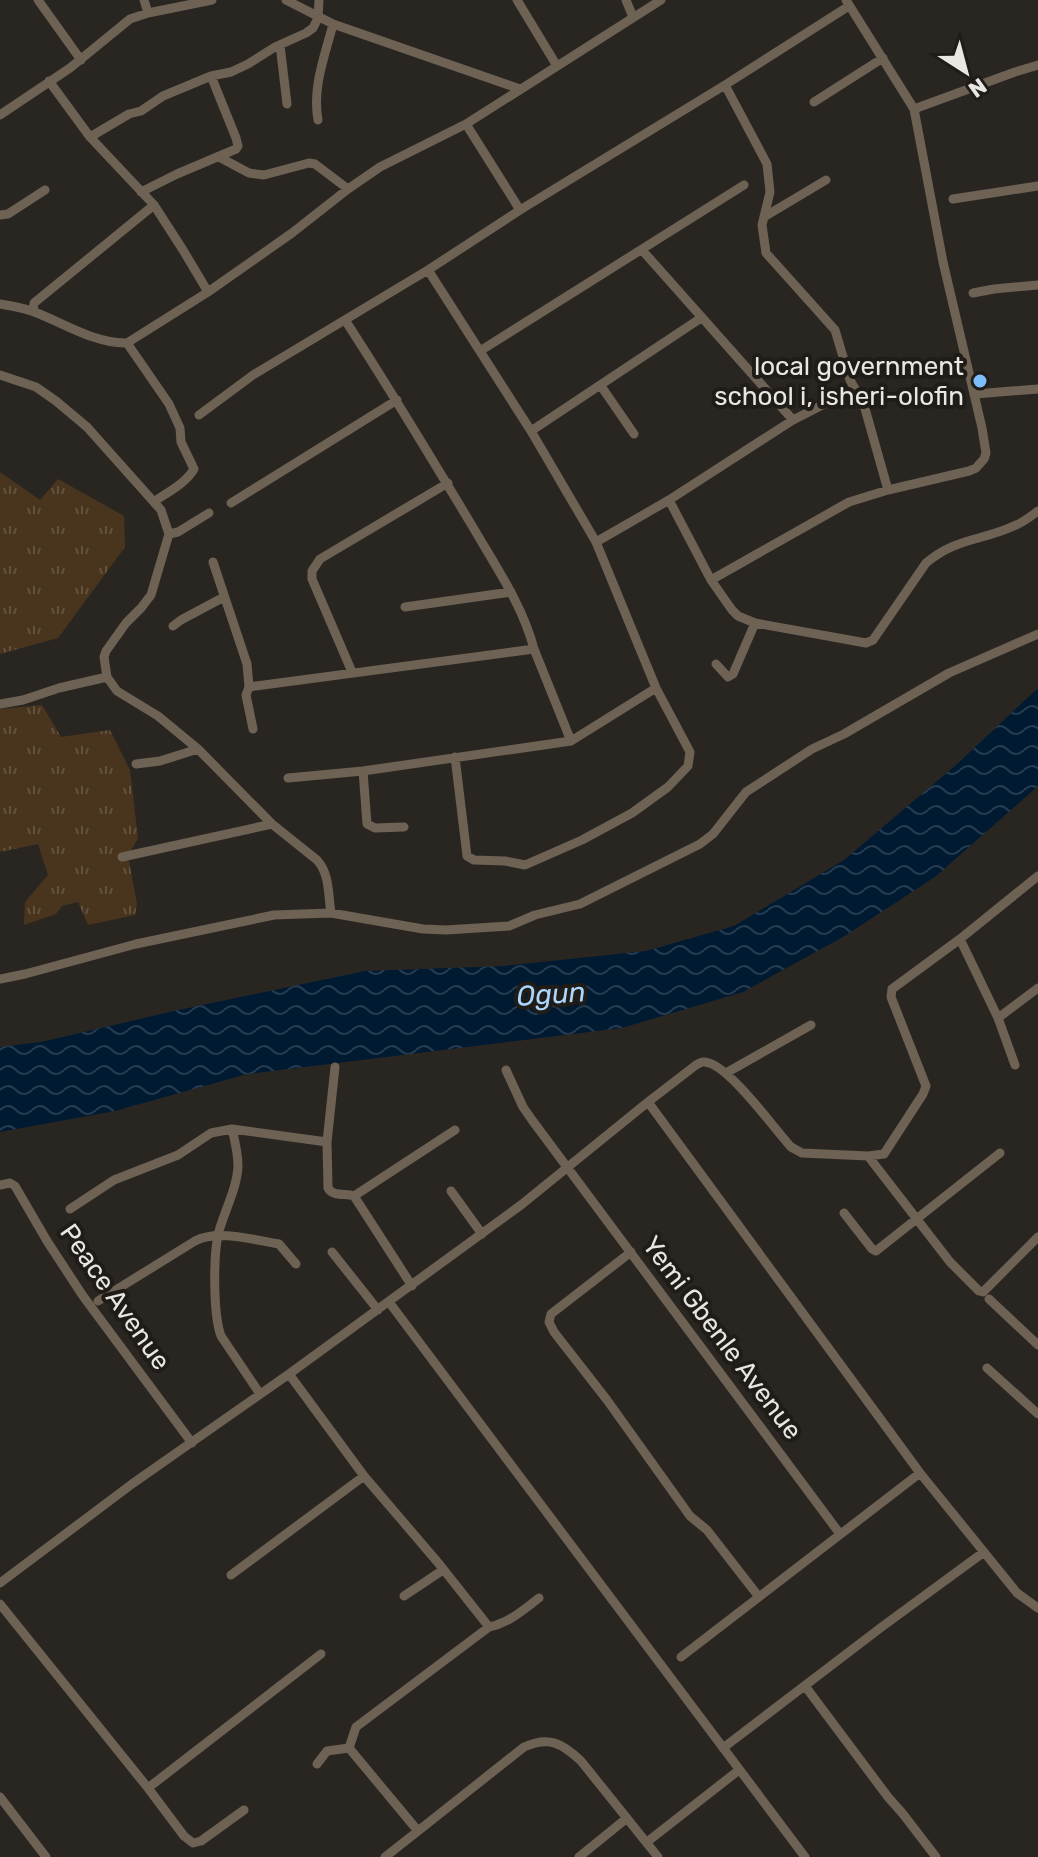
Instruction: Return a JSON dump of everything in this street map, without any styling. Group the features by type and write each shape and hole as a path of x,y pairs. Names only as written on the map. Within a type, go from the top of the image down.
{"street":[{"path":"38,0 81,60"},
{"path":"144,0 148,13"},
{"path":"0,115 81,60 125,22 148,13 212,0"},
{"path":"286,0 333,24 520,89"},
{"path":"90,137 163,96 211,76 231,72 306,33 318,18 319,0"},
{"path":"517,0 557,66"},
{"path":"626,0 633,17"},
{"path":"0,304 33,311 101,339 127,343 208,292 380,167 466,124 661,0"},
{"path":"199,415 253,375 725,85 848,3 914,109 943,262 986,453 980,464 969,471 849,502 711,580"},
{"path":"318,120 316,88 333,24"},
{"path":"280,45 287,104"},
{"path":"814,102 883,58"},
{"path":"914,109 1038,65"},
{"path":"141,192 238,146 211,76"},
{"path":"49,81 90,137 154,205 208,292"},
{"path":"725,85 767,164 770,192 764,217 765,248 769,257 835,330 850,380 864,405 888,490"},
{"path":"466,124 520,210"},
{"path":"219,157 249,173 264,175 315,164 348,189"},
{"path":"764,217 826,180"},
{"path":"480,351 744,185"},
{"path":"953,199 1038,186"},
{"path":"0,215 8,214 45,190"},
{"path":"33,311 34,303 154,205"},
{"path":"642,250 793,420"},
{"path":"428,270 531,431 596,542 656,688 690,752 688,766 668,787 632,813 582,840 525,865 474,860 467,856 455,757"},
{"path":"973,293 1038,285"},
{"path":"531,431 701,318"},
{"path":"345,320 448,483 511,592 571,741"},
{"path":"127,343 169,404 180,428 181,442 194,469 187,478 155,501"},
{"path":"0,375 36,387 56,401 87,427 161,510 169,534 151,595 106,651 107,677 117,691 158,716 198,749 272,824 323,866 331,913"},
{"path":"601,386 634,434"},
{"path":"975,394 1038,389"},
{"path":"596,542 669,500 793,420 838,397"},
{"path":"231,503 397,400"},
{"path":"352,672 312,579 312,571 320,559 448,483"},
{"path":"669,500 711,580 732,610 744,620 858,642 870,642 926,563 935,555 964,541 1019,524 1038,511"},
{"path":"169,534 178,532 209,513"},
{"path":"213,562 247,664 249,687 246,695 253,729"},
{"path":"405,607 511,592"},
{"path":"173,626 224,597"},
{"path":"716,664 726,676 733,674 755,623"},
{"path":"0,979 136,944 274,915 331,913 446,930 509,926 535,915 580,904 700,844 713,834 746,792 812,749 844,734 949,673 1038,634"},
{"path":"249,687 534,649"},
{"path":"0,704 107,677"},
{"path":"288,778 363,771 571,741 656,688"},
{"path":"136,764 160,761 198,749"},
{"path":"363,771 367,824 375,828 404,827"},
{"path":"122,857 272,824"},
{"path":"0,1583 95,1511 412,1286 569,1168 702,1062 726,1073 796,1151 879,1156 888,1149 925,1090 924,1080 891,997 892,989 1038,876"},
{"path":"960,939 998,1018 1015,1065"},
{"path":"998,1018 1038,988"},
{"path":"726,1073 811,1025"},
{"path":"335,1067 327,1142 329,1191 354,1196 455,1130"},
{"name":"Yemi Gbenle Avenue","path":"506,1070 523,1107 840,1534"},
{"path":"648,1102 920,1473 1017,1593 1038,1608"},
{"path":"70,1209 114,1180 178,1155 206,1135 232,1129 327,1142"},
{"path":"232,1129 238,1168 218,1235 215,1287 217,1326 260,1394"},
{"path":"844,1213 874,1251 877,1250 1000,1153"},
{"path":"868,1156 950,1262 979,1291 983,1292 1038,1237"},
{"name":"Peace Avenue","path":"0,1185 10,1183 15,1186 83,1296 192,1443"},
{"path":"451,1191 482,1234"},
{"path":"354,1196 412,1286"},
{"path":"98,1301 207,1236 279,1244 296,1264"},
{"path":"332,1252 378,1310"},
{"path":"631,1252 551,1314 549,1322 690,1516 707,1530 759,1597"},
{"path":"989,1299 1038,1344"},
{"path":"389,1302 805,1857"},
{"path":"987,1368 1038,1414"},
{"path":"289,1374 364,1476 489,1627"},
{"path":"681,1657 920,1473"},
{"path":"231,1575 364,1476"},
{"path":"723,1748 984,1552"},
{"path":"404,1596 443,1570"},
{"path":"349,1748 356,1727 489,1627 501,1625 539,1598"},
{"path":"0,1604 184,1836 193,1843 201,1841 244,1810"},
{"path":"148,1788 321,1654"},
{"path":"805,1686 936,1857"},
{"path":"385,1857 524,1747 544,1741 568,1749 581,1761 658,1857"},
{"path":"317,1764 327,1751 349,1748"},
{"path":"349,1748 418,1831"},
{"path":"647,1842 739,1770"},
{"path":"0,1797 46,1857"},
{"path":"579,1857 627,1818"}],"green space":[{"path":"0,472 40,500 58,479 124,516 125,547 58,638 0,654"},
{"path":"42,705 61,737 110,730 130,770 138,838 128,856 137,904 135,915 88,925 78,902 62,906 56,914 24,925 25,902 48,875 38,844 0,852 0,709"}],"water":[{"name":"Ogun","path":"1038,688 1038,786 935,877 843,937 743,992 622,1028 247,1074 115,1111 0,1132 0,1047 41,1042 365,971 504,966 646,951 734,926 844,860 956,765"}],"place":[{"name":"local government school i, isheri-olofin","path":"980,381"}]}
